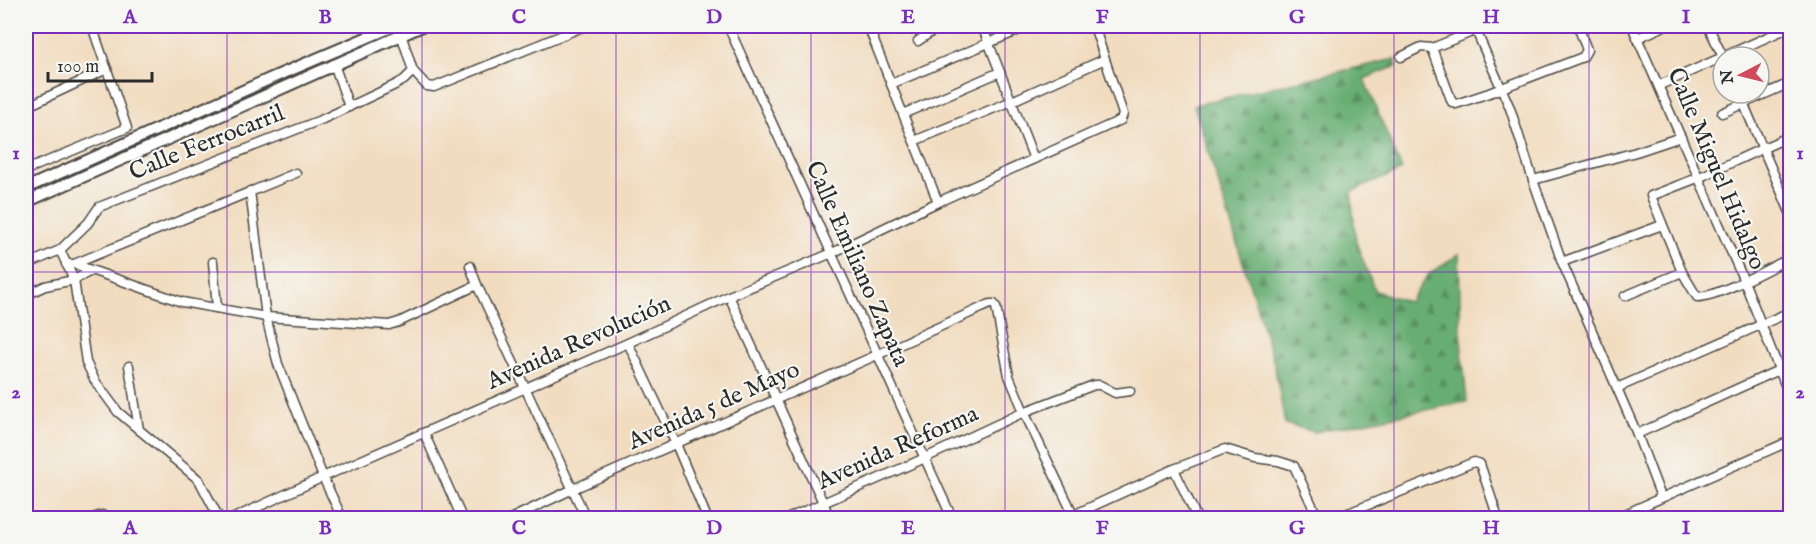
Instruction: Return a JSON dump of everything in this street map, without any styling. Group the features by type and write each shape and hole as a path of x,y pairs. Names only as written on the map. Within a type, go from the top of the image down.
{"main road":[{"path":"26,188 394,26"},
{"path":"26,202 422,26"}],"street":[{"path":"26,170 127,128 92,26"},
{"path":"403,40 413,71 427,86 434,87 585,26"},
{"name":"Calle Emiliano Zapata","path":"728,26 952,519"},
{"path":"869,26 938,202"},
{"path":"918,41 940,26"},
{"path":"982,26 1034,159"},
{"path":"891,84 1029,26"},
{"path":"914,141 1012,101 1105,59 1094,26"},
{"path":"1401,57 1421,47 1432,48 1475,28 1487,26"},
{"path":"1432,48 1452,102 1456,104 1583,57 1587,50 1578,26"},
{"name":"Calle Miguel Hidalgo","path":"1632,26 1700,177 1791,395"},
{"path":"1638,38 1664,26"},
{"path":"1708,26 1717,45"},
{"path":"1750,45 1791,27"},
{"path":"1475,28 1510,108 1562,262 1661,497"},
{"name":"Avenida Revolución","path":"234,519 729,296 832,253 938,202 1121,120 1123,114 1105,59"},
{"path":"1660,85 1711,62"},
{"path":"334,64 349,107"},
{"path":"26,107 107,69"},
{"name":"Calle Ferrocarril","path":"26,265 60,250 88,223 99,207 323,119 404,80 413,71"},
{"path":"903,114 1000,72"},
{"path":"1771,91 1791,83"},
{"path":"1722,113 1737,105"},
{"path":"1744,105 1791,212"},
{"path":"1533,180 1636,152 1681,136"},
{"path":"1791,136 1700,177 1651,196 1682,272 1697,297 1701,298 1744,281 1791,258"},
{"path":"70,264 296,173"},
{"path":"250,191 266,317 279,364 342,519"},
{"path":"1562,262 1662,225"},
{"path":"60,250 70,264 86,362 95,381 117,412 199,480 219,519"},
{"path":"213,262 217,308"},
{"path":"70,264 183,302 266,317 389,325 477,285"},
{"path":"470,266 586,519"},
{"path":"26,295 45,286 74,280 91,271"},
{"path":"1625,296 1682,272"},
{"path":"729,296 830,519"},
{"name":"Avenida 5 de Mayo","path":"512,519 573,489 990,304 996,307 1009,376 1024,412"},
{"path":"1617,388 1791,312"},
{"path":"628,343 676,444 707,519"},
{"path":"1636,434 1791,365"},
{"path":"129,366 139,430"},
{"name":"Avenida Reforma","path":"789,519 1024,412 1094,385 1100,385 1115,393 1130,391"},
{"path":"1024,412 1072,518 1174,469 1225,449 1294,466 1318,519"},
{"path":"424,433 462,519"},
{"path":"1616,519 1791,441"},
{"path":"1336,519 1474,462 1480,464 1498,519"},
{"path":"1174,469 1197,519"}],"green space":[{"path":"1395,59 1397,66 1364,79 1402,170 1351,192 1356,242 1375,291 1409,302 1428,275 1459,254 1461,340 1467,402 1315,432 1285,424 1274,363 1194,105"}]}
